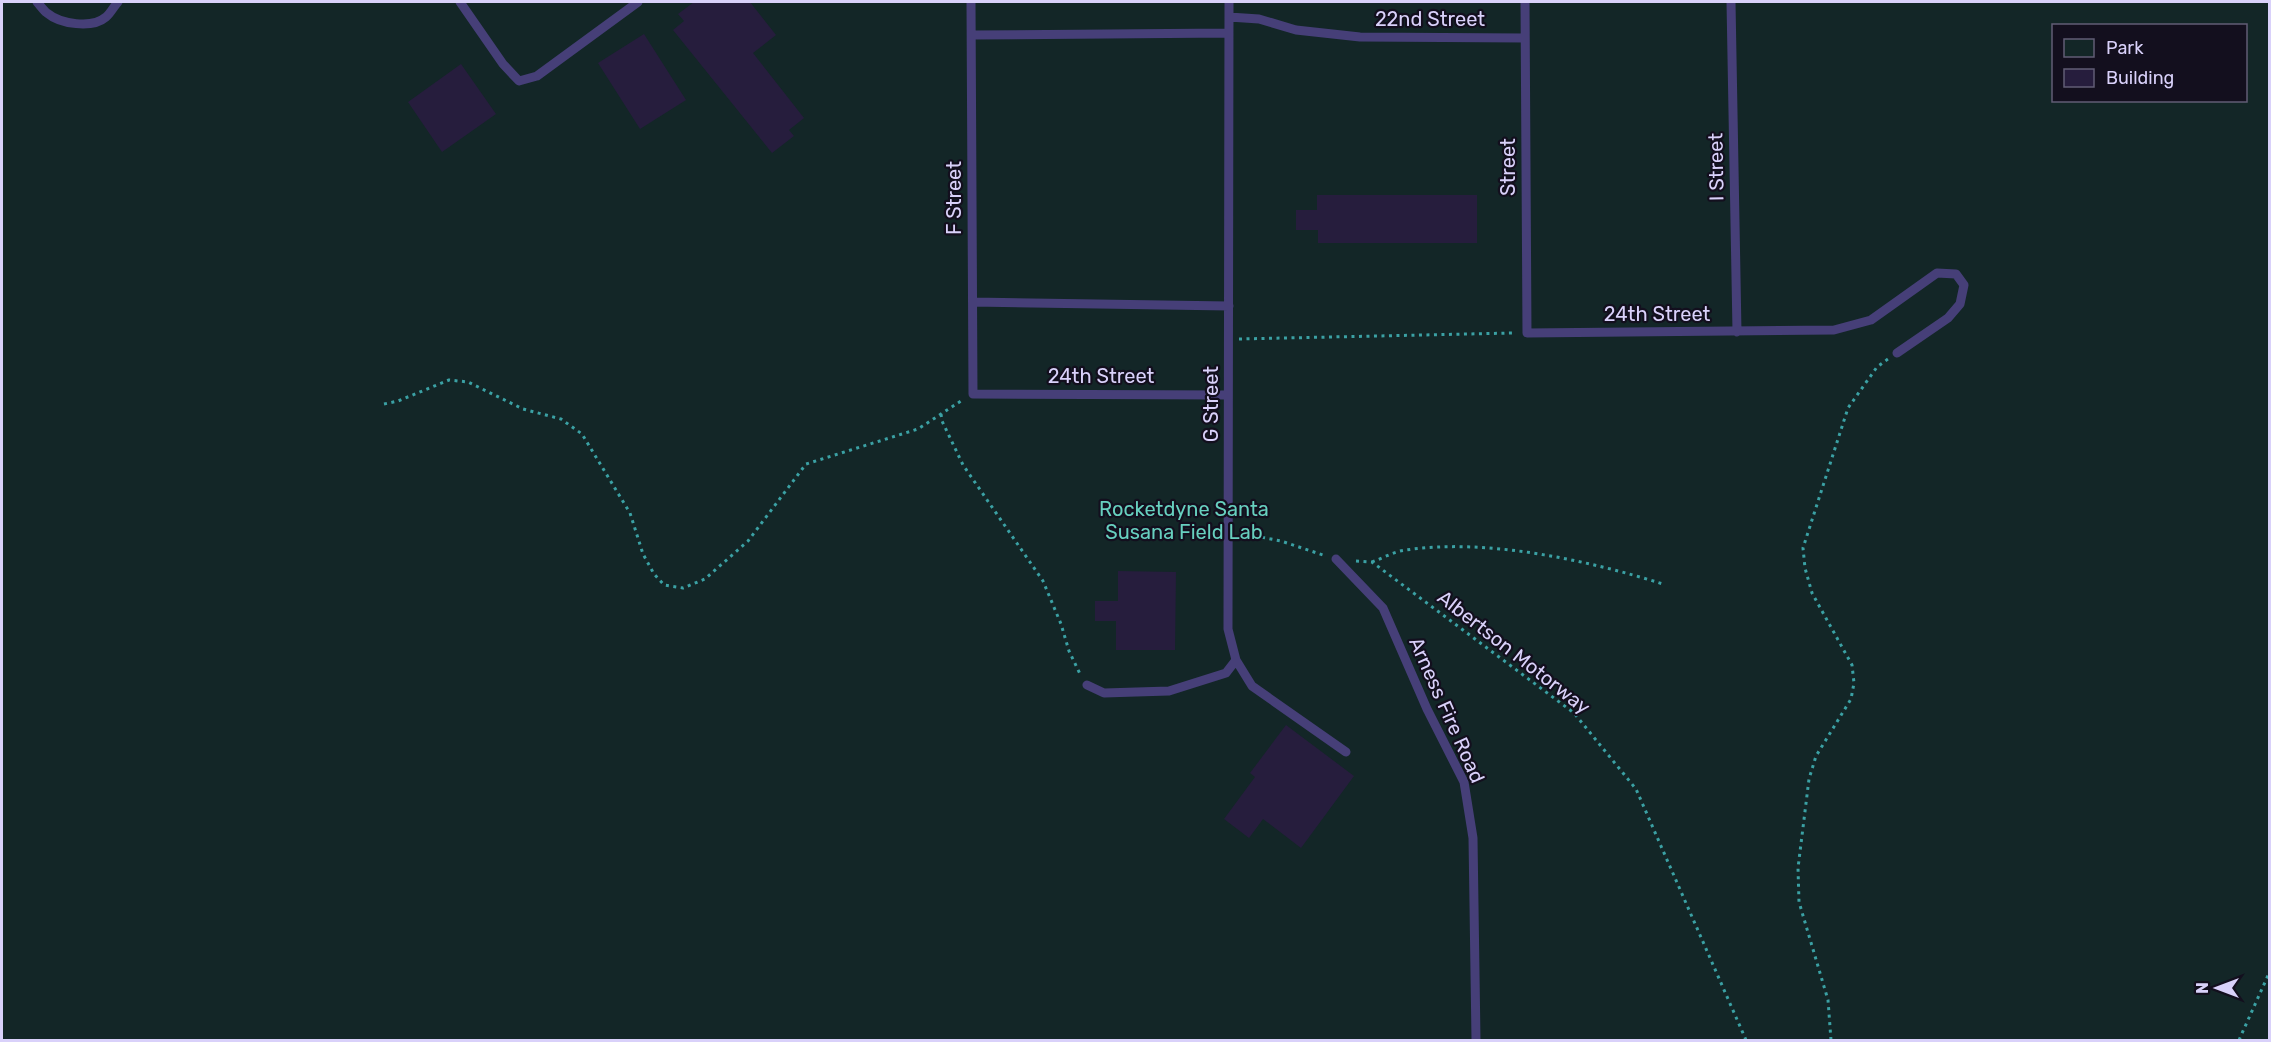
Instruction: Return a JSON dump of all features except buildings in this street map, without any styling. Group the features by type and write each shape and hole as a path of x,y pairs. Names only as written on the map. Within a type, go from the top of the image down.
{"lane":[{"path":"38,2 46,12 61,21 92,23 105,18 118,2"},
{"path":"460,2 503,64 519,81 537,76 638,2"},
{"name":"F Street","path":"971,2 973,394"},
{"name":"G Street","path":"1229,2 1230,532 1228,629 1236,660 1252,687 1346,752"},
{"name":"Street","path":"1525,2 1527,333"},
{"name":"I Street","path":"1731,2 1737,332"},
{"name":"22nd Street","path":"1229,17 1259,19 1296,30 1360,37 1525,38"},
{"path":"972,35 1229,33"},
{"name":"24th Street","path":"1527,333 1834,330 1871,320 1937,273 1956,274 1964,285 1960,304 1948,318 1897,353"},
{"path":"973,302 1229,306"},
{"name":"24th Street","path":"973,394 1228,395"},
{"name":"Arness Fire Road","path":"1336,559 1383,608 1427,709 1464,782 1473,838 1476,1041"},
{"path":"1087,685 1104,693 1169,691 1226,673 1236,660"}],"path":[{"path":"1228,339 1527,333"},
{"path":"1831,1041 1828,1000 1800,902 1798,868 1809,779 1816,756 1851,699 1854,683 1852,664 1812,593 1805,568 1803,548 1848,408 1877,367 1897,353"},
{"path":"384,405 449,380 468,382 523,409 561,419 582,434 630,513 643,554 654,574 664,585 683,588 705,579 748,541 806,464 918,429 973,394"},
{"path":"941,414 942,421 963,465 1043,581 1077,670 1087,685"},
{"path":"1230,532 1281,541 1336,559 1372,562 1404,550 1443,547 1495,548 1613,568 1663,584"},
{"name":"Albertson Motorway","path":"1372,562 1574,713 1636,789 1746,1041"},
{"path":"2239,1041 2270,971"}],"green space":[{"name":"Rocketdyne Santa Susana Field Lab","path":"2,2 2269,2 2269,1040 2,1040"}]}
